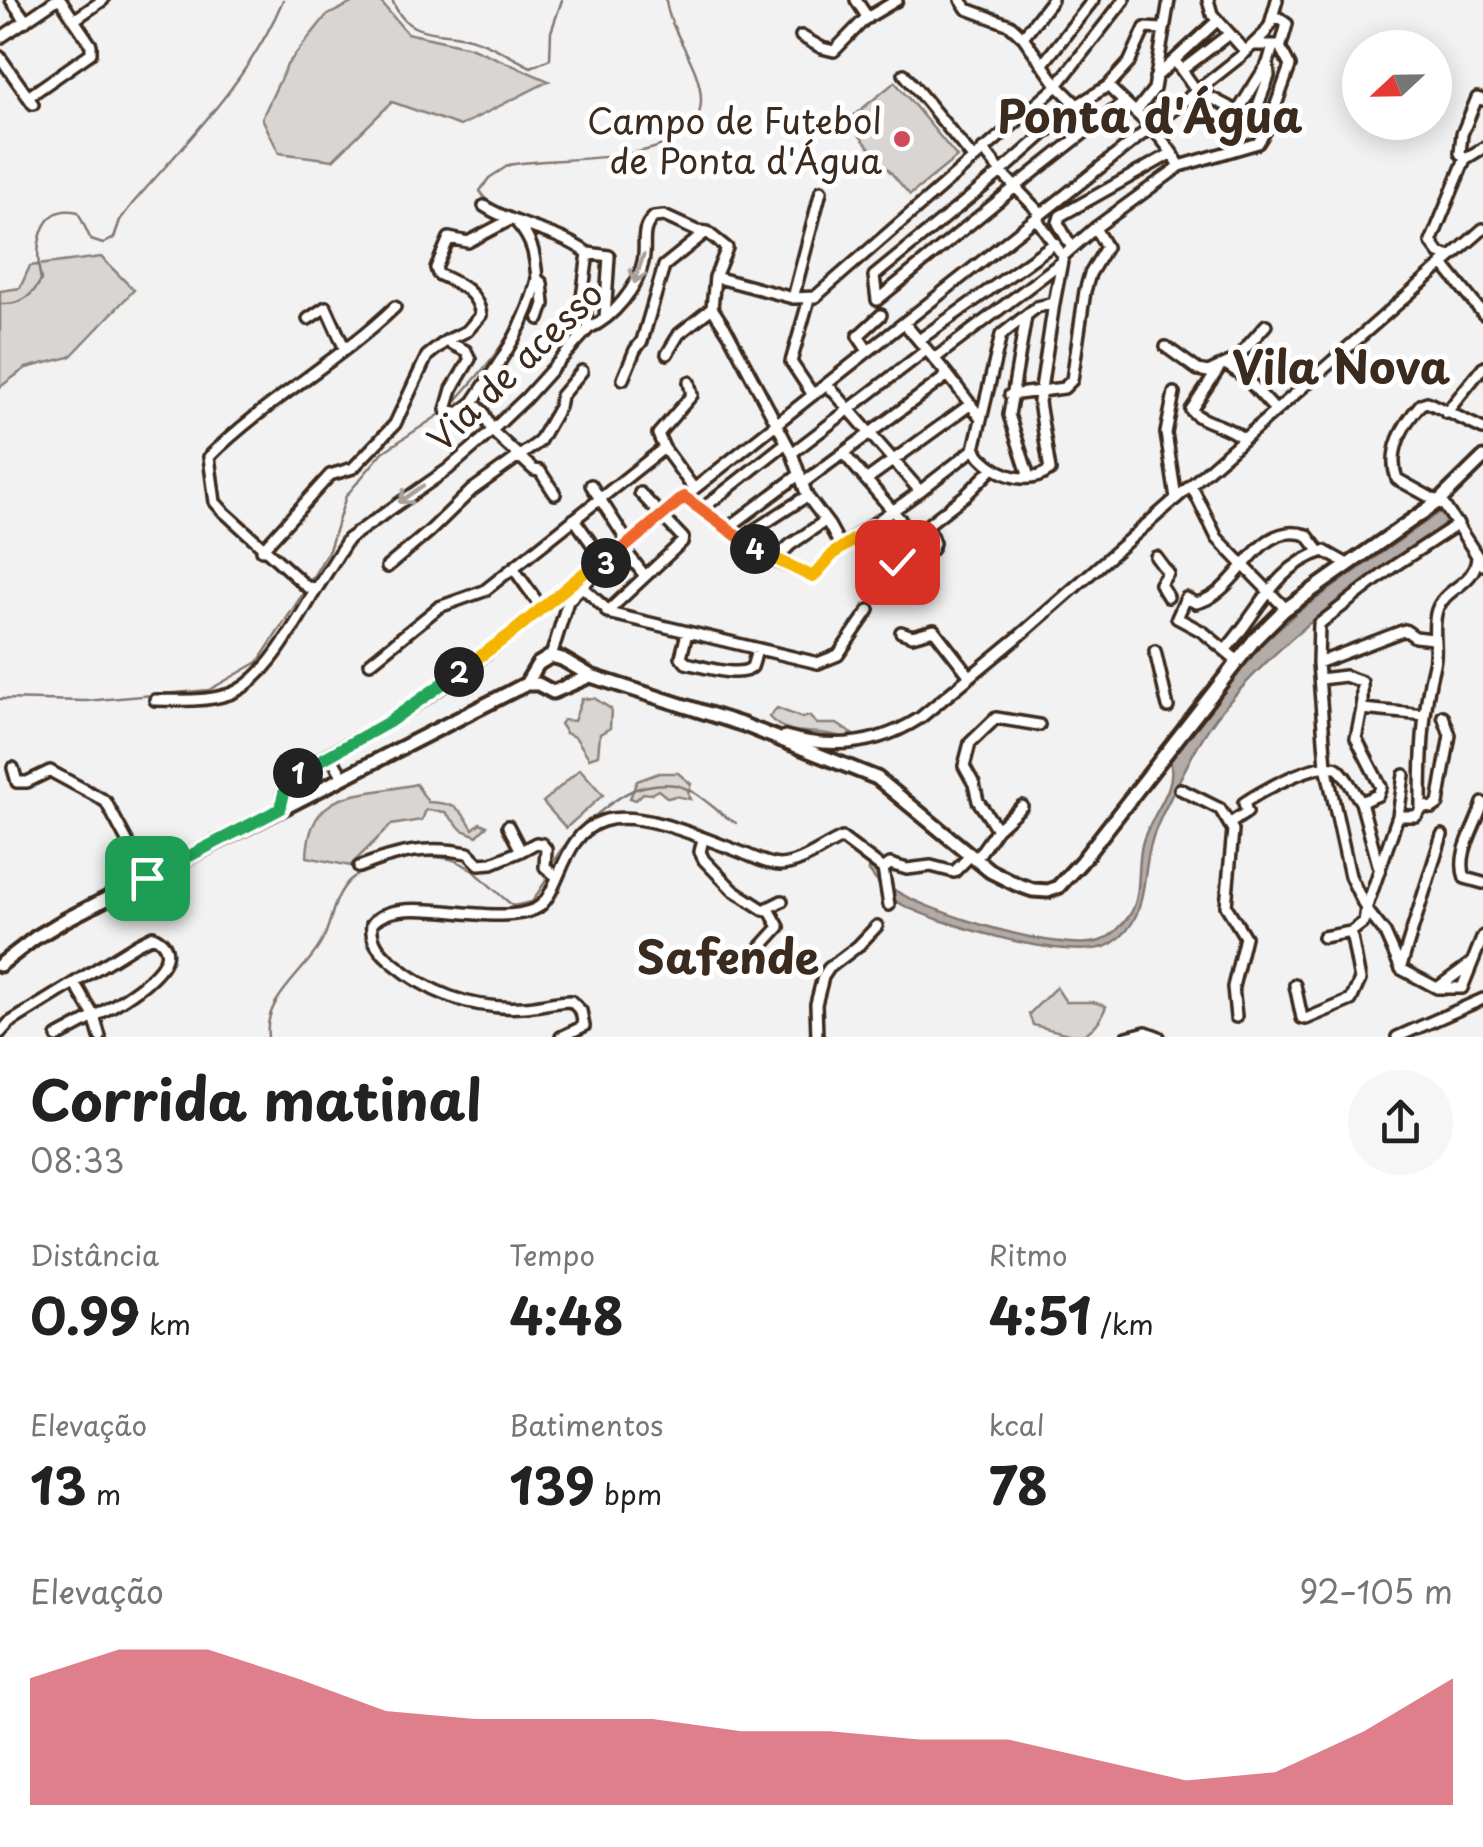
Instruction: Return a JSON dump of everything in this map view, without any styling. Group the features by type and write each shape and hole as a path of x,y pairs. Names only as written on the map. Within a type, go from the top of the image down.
{"main road":[{"path":"0,965 35,938 147,878 533,680 542,660 561,660 591,676 744,725 877,778 1004,879 1033,890 1058,887 1082,862 1238,661 1286,609 1442,503 1483,458"},
{"path":"561,660 571,673 568,684"},
{"path":"533,680 553,692 591,676"}],"street":[{"path":"11,0 26,21"},
{"path":"0,38 58,0 92,45 91,54 31,101 2,65"},
{"path":"74,20 104,0"},
{"path":"856,0 868,18"},
{"path":"800,36 834,51 868,18 898,0"},
{"path":"1023,37 1052,0"},
{"path":"1042,65 1093,0"},
{"path":"716,278 792,298 809,299 824,290 1057,85 1124,0"},
{"path":"1136,112 1150,97 1169,0"},
{"path":"1208,0 1217,21 1250,48"},
{"path":"959,1 1010,25 1076,105"},
{"path":"280,809 286,785 300,771 429,695 626,547 1250,48 1271,42 1287,29 1277,3"},
{"path":"1253,119 1270,76 1270,22 1277,3"},
{"path":"1270,22 1283,20"},
{"path":"1179,65 1217,21"},
{"path":"874,276 1076,105 1108,86 1128,63 1144,28 1162,28"},
{"path":"1155,78 1229,34"},
{"path":"934,359 1061,260 1071,246 1180,166 1250,147 1263,138 1290,66 1271,42"},
{"path":"1238,111 1268,63"},
{"path":"1179,65 1196,90 1268,126"},
{"path":"904,74 974,158"},
{"path":"1108,86 1154,126 1180,166"},
{"path":"1464,159 1460,153 1462,134 1483,86"},
{"path":"877,300 1124,103"},
{"path":"1483,148 1464,159 1431,242 1483,314"},
{"path":"974,449 993,468 1021,478 1045,474 1051,466 1039,402 1061,260 1038,216 983,149"},
{"path":"1071,246 1058,219 1172,153"},
{"path":"1108,162 1121,182"},
{"path":"792,298 821,191"},
{"path":"446,342 466,351 470,359 452,389 446,410 459,414 473,402 518,332 533,298 536,279 529,236 484,206"},
{"name":"Via de acesso","path":"154,700 209,699 231,694 249,682 271,660 348,539 447,470 492,431 634,285 643,265 648,221 664,216 697,232 707,232"},
{"path":"262,550 330,475 352,468 396,424 426,356 467,331 480,316 477,300 469,290 438,274 436,268 448,238 468,242 513,222 536,227 588,253 609,256 605,318"},
{"path":"1010,395 1064,388 1072,380 1085,291 1106,247 1095,228"},
{"path":"744,725 803,741 846,744 869,742 904,728 1176,498 1483,229"},
{"path":"623,380 642,340 664,266 707,232 727,248 716,278 712,308 730,334 789,448 807,496 841,547"},
{"path":"919,340 1055,243"},
{"path":"588,253 582,298 590,328"},
{"path":"866,255 881,315 894,331"},
{"path":"536,279 542,283 544,304 540,320"},
{"path":"809,299 791,362 813,394"},
{"path":"684,497 775,560 813,577 841,547 893,513 974,449 1001,335 1037,307 1054,302"},
{"path":"308,318 326,307 344,347"},
{"path":"316,588 298,582 216,502 208,456 237,428 372,329 395,307"},
{"path":"667,354 679,334 712,308"},
{"path":"868,351 858,336 881,315"},
{"path":"1026,316 1008,414 1029,478"},
{"path":"904,323 981,418"},
{"path":"1243,440 1226,426 1197,417 1192,410 1223,367 1244,353 1266,325"},
{"path":"1166,347 1198,370 1223,367 1245,376 1276,411"},
{"path":"702,510 849,411 925,351"},
{"path":"1446,413 1479,382 1483,367"},
{"path":"387,566 430,532 472,490 539,442 561,396 582,371"},
{"path":"728,528 844,454 948,375"},
{"path":"543,380 561,396"},
{"path":"689,382 692,395 658,434 694,489"},
{"path":"828,384 920,491"},
{"path":"1174,393 1166,433 1176,498"},
{"path":"473,402 484,412 492,431 540,471 555,494"},
{"path":"1398,816 1416,816 1422,806 1425,715 1440,605 1473,574 1480,561 1442,503 1397,479 1393,457 1403,431 1421,404 1427,402 1483,429"},
{"path":"866,480 970,404"},
{"path":"370,663 440,607 484,591 664,448"},
{"path":"844,454 893,513 917,533 993,468"},
{"path":"590,485 645,576"},
{"path":"1191,485 1217,538 1286,609"},
{"path":"606,612 682,542 683,538 640,492"},
{"path":"742,538 807,496"},
{"path":"574,520 604,561"},
{"path":"775,560 790,544 826,521"},
{"path":"1457,521 1319,624 1318,663 1326,766 1350,876 1366,908 1385,933 1400,968 1432,986 1440,986 1471,964 1483,936"},
{"path":"871,528 897,562 932,549 934,543 928,527"},
{"path":"1238,661 1178,618 1186,598 1196,603 1218,596 1261,545 1288,534 1307,535 1320,552"},
{"path":"1226,649 1278,577 1320,552 1332,552 1349,565"},
{"path":"1156,557 1167,568 1160,584 1168,597"},
{"path":"561,660 558,635 568,600 604,561"},
{"path":"514,569 542,607"},
{"path":"581,586 606,612 818,663 838,655 869,610"},
{"path":"901,632 912,636 934,630 969,676"},
{"path":"1318,663 1405,630 1415,637 1434,639"},
{"path":"686,633 682,656 686,663 729,672 746,671 753,665 757,651"},
{"path":"1155,651 1168,707"},
{"path":"1320,679 1345,676 1362,682 1356,738 1381,787 1378,796 1361,802"},
{"path":"1362,709 1425,715"},
{"path":"1422,806 1432,808 1438,804 1450,735 1443,716"},
{"path":"997,829 967,777 965,754 979,732 996,718 1039,726"},
{"path":"330,755 343,777"},
{"path":"1230,824 1247,812 1244,802 1268,787 1326,766 1338,769 1361,802 1380,868"},
{"path":"13,768 17,782 27,782 50,771 106,802 147,878"},
{"path":"1323,936 1351,932 1364,922 1398,816 1404,775"},
{"path":"1180,789 1220,808 1230,824 1234,842 1226,906 1245,937 1234,985 1236,1017"},
{"path":"1483,803 1466,843 1462,866 1465,878 1483,884"},
{"path":"888,899 885,872 890,864 907,869 932,866 954,872 1022,806"},
{"path":"562,1037 584,1026 581,1011 572,1002 526,1007 463,1002 431,990 388,959 371,934 372,924 385,912 410,910 484,916 535,909 543,904 577,841 602,821 652,823 780,865 842,838 885,872"},
{"path":"508,826 521,852"},
{"path":"1400,968 1442,835"},
{"path":"703,839 700,852 704,860 752,905 760,910 782,901"},
{"path":"359,868 406,850 424,848 468,853 478,864 492,864 536,843 546,849 546,867 556,876"},
{"path":"760,948 778,926 769,908"},
{"path":"817,1037 816,1004 823,977 876,926"},
{"path":"1295,985 1302,1018 1351,1000 1360,980 1351,932"},
{"path":"0,1032 137,944 152,936 161,940 166,948 163,960 150,982 69,1034 58,1037"},
{"path":"75,984 94,1016 100,1037"},
{"path":"1396,1037 1483,998"},
{"path":"1127,1037 1146,1032 1159,1037"}],"shaded area":[{"path":"358,0 379,0 407,33 470,47 549,81 460,126 392,102 333,160 279,153 262,118 287,65 326,16"},
{"name":"Campo de Futebol de Ponta d'Água","path":"895,82 957,157 910,195 847,121"},
{"path":"101,257 134,290 70,357 26,368 0,387 0,291 20,288 30,266"},
{"path":"1441,511 1449,521 1301,630 1215,719 1156,828 1136,916 1111,944 1093,949 1038,946 942,921 899,903 868,870 873,866 890,887 910,898 995,929 1056,942 1081,943 1108,937 1133,908 1143,841 1167,792 1170,762 1263,642 1296,613"},
{"path":"594,698 611,709 610,728 600,734 598,755 589,758 576,738 560,724 563,720 574,721 582,699"},
{"path":"777,708 802,718 809,716 817,724 837,724 852,734 843,738 786,728 769,717"},
{"path":"580,769 603,795 566,828 543,802"},
{"path":"659,773 678,773 691,784 690,799 668,798 658,790 643,793 636,800 630,798 637,781"},
{"path":"416,784 428,802 456,808 473,829 480,823 487,826 477,836 462,830 445,812 426,810 422,820 391,825 350,866 307,857 317,817 328,806 358,794"},
{"path":"1056,987 1066,1002 1106,1006 1096,1024 1080,1037 1033,1025 1029,1014"}],"waterway":[{"path":"0,304 19,301 41,280 39,244 54,214 78,212 91,240 103,244 114,238 120,220 133,203 236,82 283,0"},
{"path":"392,0 399,13 416,28 473,39 531,67 550,59 551,32 562,0"},
{"path":"489,204 480,191 489,178 509,165 652,149 677,139 694,124 701,102 700,88 666,0"},
{"path":"531,269 531,286"},
{"path":"452,405 505,340 529,293"},
{"path":"310,582 329,550 346,496 383,452 442,413"},
{"path":"0,699 86,701 209,690 258,662 306,589"},
{"path":"551,868 587,823 626,794 645,786 666,784 684,788 736,823"},
{"path":"400,858 439,857 464,864 513,906 532,902 549,876"},
{"path":"268,1037 273,1009 317,949 344,887 359,874 392,860"}],"place":[{"name":"Campo de Futebol de Ponta d'Água","path":"902,139"}],"district":[{"name":"Ponta d'Água","path":"1150,114"},
{"name":"Vila Nova","path":"1341,365"},
{"name":"Safende","path":"728,955"}],"route":[{"path":"147,878 280,809 286,785 300,771 349,746 429,695 602,558 606,564 684,497 757,551 802,574 813,577 834,553 871,528 897,562"}]}
